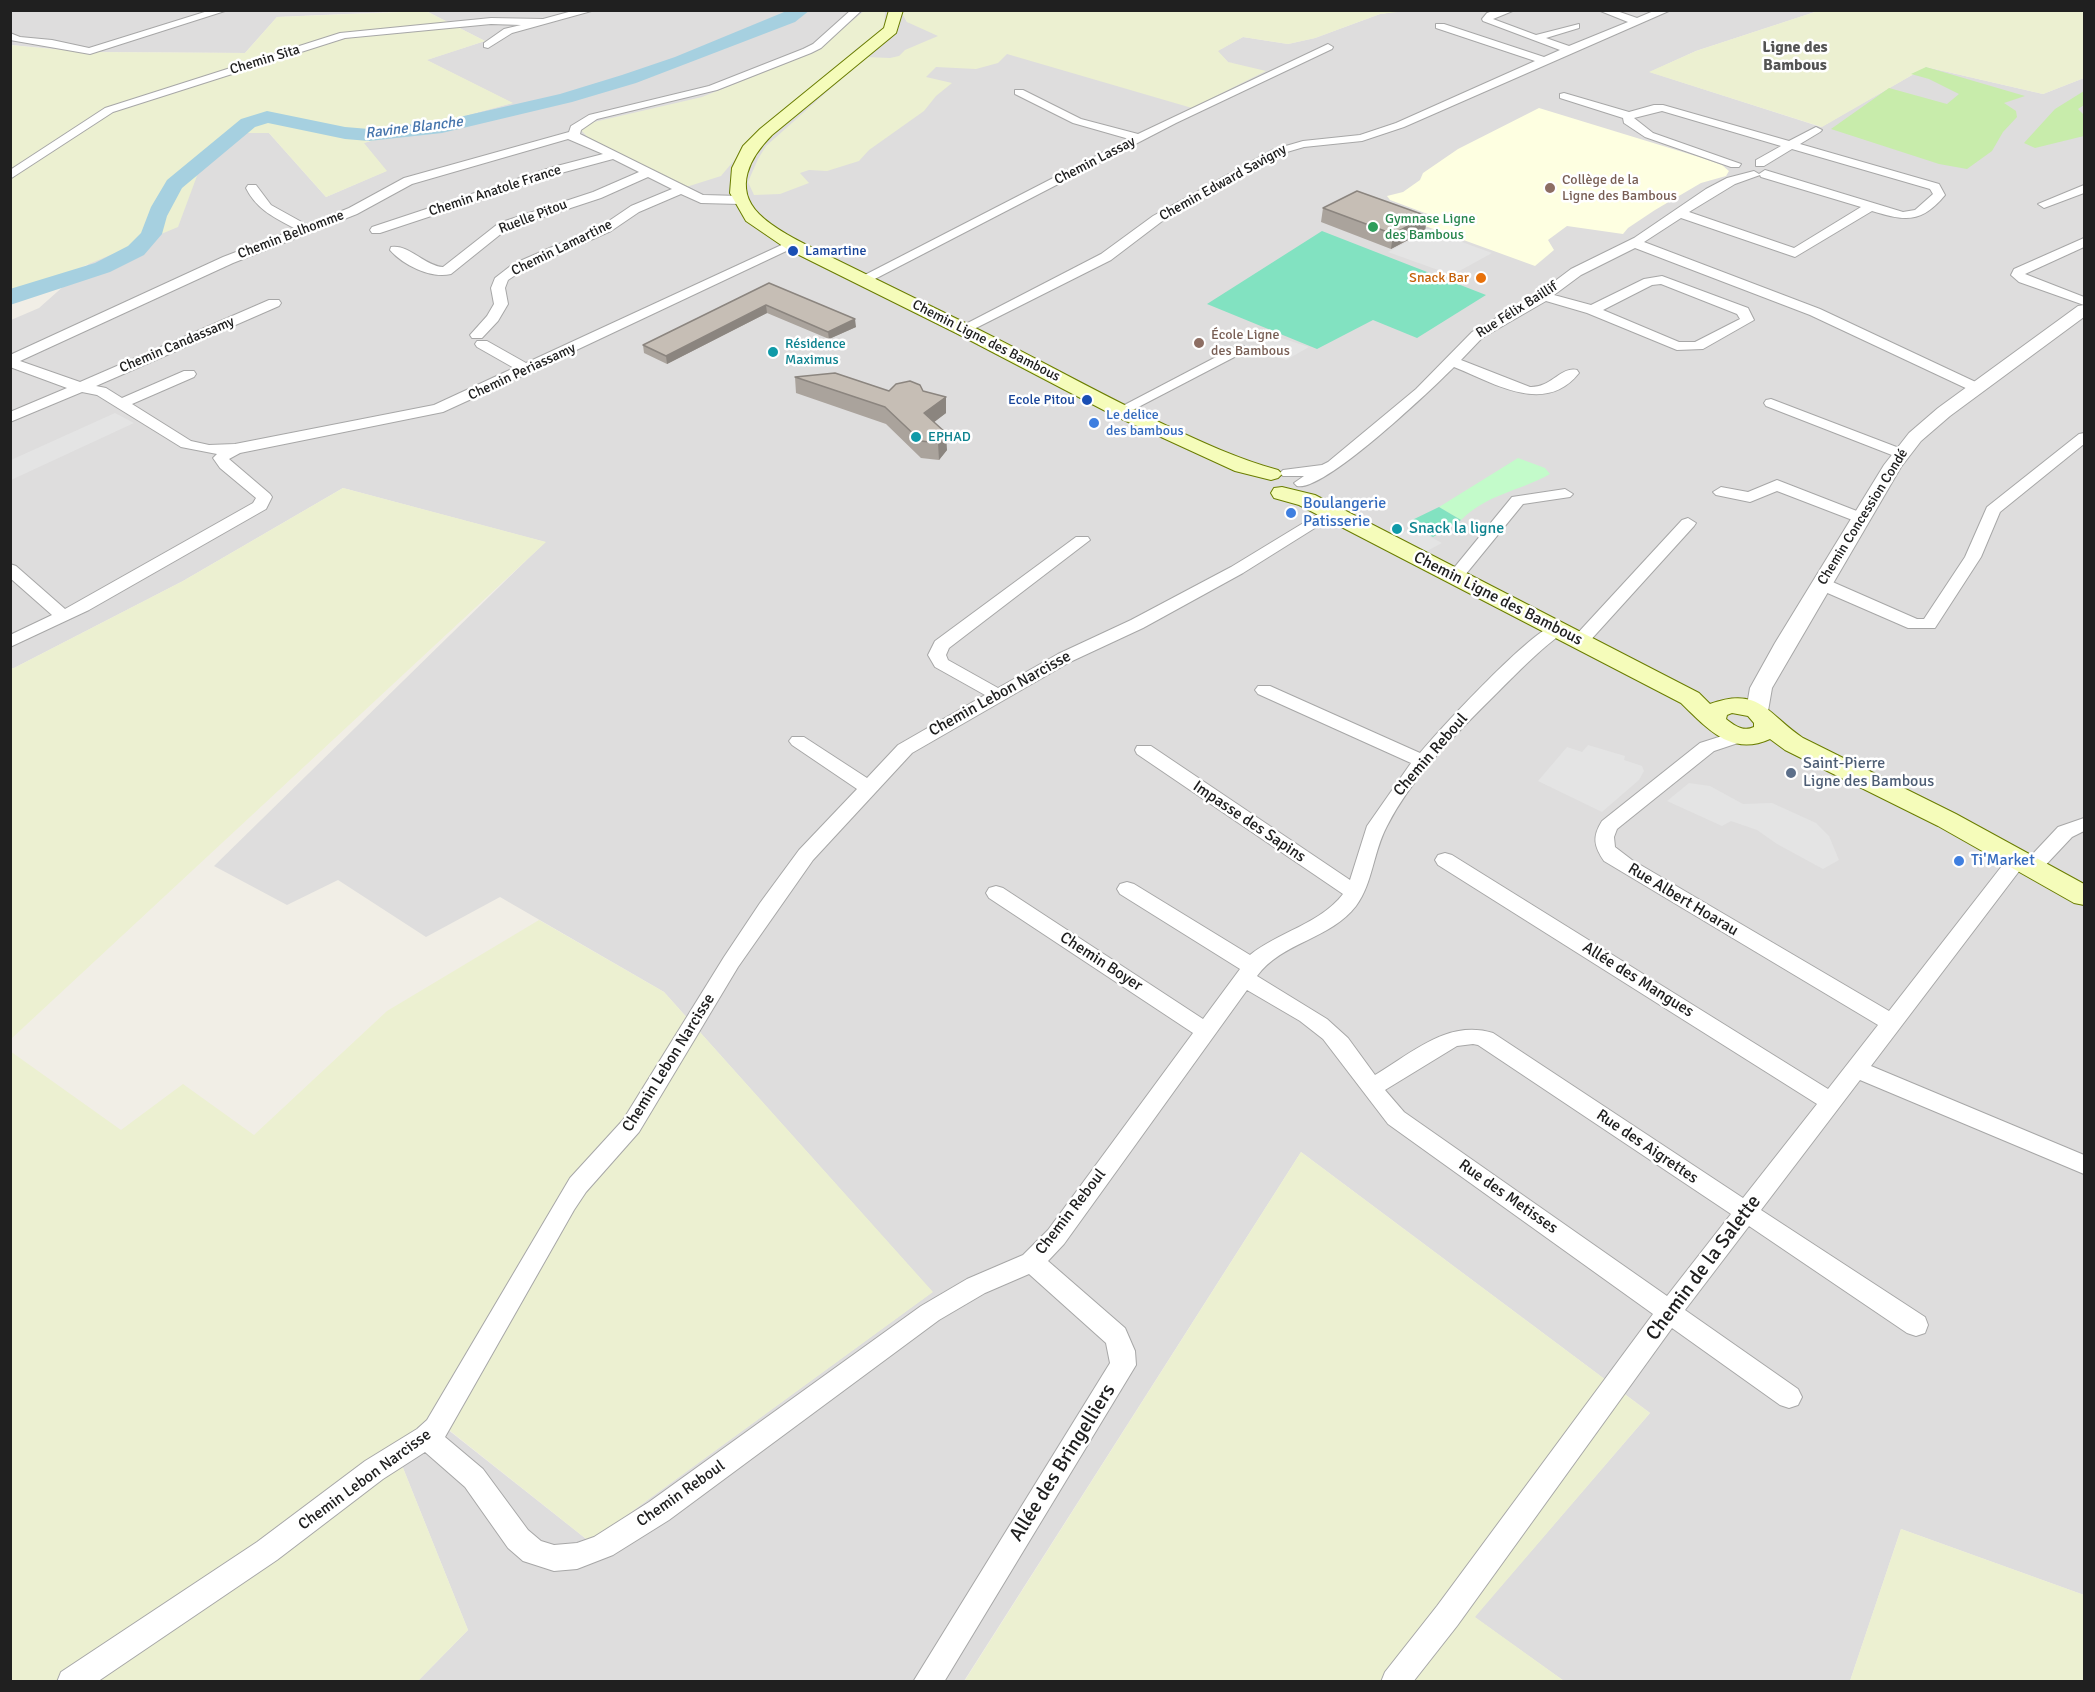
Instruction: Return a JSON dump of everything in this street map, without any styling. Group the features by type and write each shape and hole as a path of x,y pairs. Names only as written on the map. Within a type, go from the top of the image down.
{"main road":[{"path":"739,197 740,168 752,146 891,30 896,10"},
{"name":"Chemin Ligne des Bambous","path":"739,197 752,217 793,245 963,329 1120,411 1242,467 1288,485 1328,513 1558,628 1690,698 1852,771 2026,862 2085,896"}],"street":[{"path":"10,36 18,40 52,43 81,51 110,45 223,10"},
{"name":"Chemin Sita","path":"488,45 508,31 590,10"},
{"path":"1510,10 1491,15 1487,19 1569,50"},
{"path":"1603,10 1638,22"},
{"name":"Chemin Edward Savigny","path":"963,329 1106,256 1157,219 1276,152 1303,144 1362,138 1400,125 1666,10"},
{"path":"739,197 710,200 688,192 577,137 575,128 593,117 713,88 807,51 818,46 856,11"},
{"name":"Chemin Sita","path":"10,176 109,110 344,35 491,21 543,22"},
{"path":"1440,26 1545,61"},
{"path":"1536,38 1575,26"},
{"name":"Chemin Lassay","path":"864,279 1139,138 1328,47"},
{"path":"1019,92 1077,121 1139,138"},
{"path":"1564,96 1629,116 1659,107 1935,187 1939,195 1920,213 1902,216 1760,170"},
{"path":"1629,116 1628,121 1649,135 1734,172"},
{"name":"Rue Félix Baillif","path":"1288,485 1333,465 1420,392 1477,335 1544,296 1576,272 1634,243 1734,172 1760,170 1788,145 1816,130"},
{"name":"Chemin Belhomme","path":"10,361 228,260 353,211 392,189 420,177 577,137"},
{"name":"Chemin Anatole France","path":"376,230 557,170 615,155"},
{"name":"Ruelle Pitou","path":"396,250 430,270 446,272 503,226 597,195 649,172"},
{"path":"252,188 256,199 263,205 305,229"},
{"path":"2044,204 2085,189"},
{"name":"Chemin Lamartine","path":"527,370 480,339 501,304 498,288 502,278 518,267 607,228 635,209 688,192"},
{"path":"1679,213 1795,253 1870,207"},
{"path":"2085,242 2019,272 2018,275 2085,301"},
{"path":"1634,243 1815,312 1977,388"},
{"name":"Chemin Periassamy","path":"10,361 79,387 101,391 186,444 209,450 235,449 438,409 527,370 793,245"},
{"path":"1544,296 1592,310 1677,346 1698,346 1747,320 1743,311 1662,280 1649,282 1592,310"},
{"name":"Chemin Candassamy","path":"10,418 274,303"},
{"name":"Chemin Concession Condé","path":"1738,719 1902,454 1915,437 1977,388 2085,310"},
{"path":"1120,411 1239,349"},
{"path":"1451,361 1528,391 1540,393 1547,391 1572,373"},
{"path":"122,403 189,374"},
{"path":"1771,403 1902,454"},
{"path":"1822,584 1914,624 1929,624 1973,557 1993,510 2082,442"},
{"path":"10,642 63,616 260,506 264,497 225,465 221,458 235,449"},
{"path":"1721,492 1750,497 1777,485 1862,518"},
{"path":"1455,577 1518,500 1565,494"},
{"name":"Chemin Lebon Narcisse","path":"71,1682 267,1551 374,1470 426,1437 439,1423 566,1203 578,1185 631,1126 730,962 766,908 806,855 915,741 1064,658 1137,624 1237,570 1328,513"},
{"path":"1581,640 1688,523"},
{"path":"998,695 941,663 937,655 940,645 1082,540"},
{"path":"10,569 63,616"},
{"name":"Chemin Reboul","path":"426,1437 474,1478 518,1539 533,1552 554,1558 577,1556 603,1546 659,1511 930,1313 976,1286 1032,1262 1056,1237 1249,973 1269,951 1333,916 1355,893 1375,829 1396,793 1454,725 1525,656 1558,628"},
{"path":"1264,690 1423,761"},
{"name":"Rue Albert Hoarau","path":"1738,719 1610,826 1604,837 1605,847 1611,856 1625,865 1893,1024"},
{"path":"798,741 868,788"},
{"name":"Impasse des Sapins","path":"1144,750 1355,893"},
{"name":"Chemin de la Salette","path":"1395,1682 1447,1616 1670,1312 1830,1101 2026,862 2065,832 2085,824"},
{"name":"Allée des Mangues","path":"1445,860 1830,1101"},
{"name":"Rue des Metisses","path":"1127,889 1319,1024 1330,1034 1380,1102 1396,1118 1789,1397"},
{"name":"Chemin Boyer","path":"996,893 1206,1031"},
{"name":"Rue des Aigrettes","path":"1371,1088 1452,1039 1473,1036 1485,1039 1916,1325"},
{"path":"1856,1069 2085,1165"},
{"name":"Allée des Bringelliers","path":"927,1682 1123,1365 1122,1350 1116,1336 1032,1262"}],"shaded area":[{"path":"1406,10 1818,11 1696,51 1650,72 1821,127 1926,67 2043,94 2084,78 2084,1595 1901,1529 1850,1681 1564,1681 1474,1617 1650,1413 1301,1152 964,1681 418,1681 468,1630 395,1448 433,1418 590,1542 932,1292 664,992 500,897 426,937 338,880 287,905 214,866 545,542 343,488 183,581 11,668 11,320 39,308 236,133 269,133 326,197 386,171 363,143 512,103 426,60 485,41 426,11 901,11 907,22 1228,62 1217,51 1243,37 1288,44 1315,38 1380,14"},
{"path":"11,11 412,11 277,17 245,53 85,52 11,45"},
{"path":"426,11 485,41 427,60 513,103 364,143 387,171 326,197 269,133 236,133 204,157 178,227 19,293 10,287 10,45 85,52 245,53 277,17"},
{"path":"864,11 885,12 884,28 856,49 811,92 757,133 721,176 683,188 594,144 581,130 594,122 702,97 815,52"},
{"path":"901,11 1406,11 1380,14 1315,38 1288,44 1243,37 1218,51 1228,62 1266,71 1192,108 1007,54 998,63 976,69 936,67 926,77 952,83 936,96 924,111 869,150 859,161 827,171 809,170 800,173 809,183 780,194 754,195 748,182 766,146 866,57 899,56 905,50 938,36 907,22"},
{"path":"1818,11 2084,11 2084,78 2043,94 1926,67 1822,127 1649,72 1696,51"},
{"name":"Collège de la Ligne des Bambous","path":"1539,108 1699,157 1722,165 1729,171 1726,176 1701,183 1655,210 1623,234 1567,226 1548,240 1554,250 1535,266 1425,226 1441,219 1390,200 1387,196 1403,192 1420,180 1423,173 1458,149"},
{"path":"1429,230 1492,253 1452,275 1388,252"},
{"path":"1275,336 1309,347 1286,360 1256,348"},
{"path":"115,413 134,423 11,480 11,460"},
{"path":"343,488 546,542 11,1039 11,668 183,581"},
{"path":"1412,527 1442,543 1423,553 1397,537"},
{"path":"1588,745 1625,756 1624,760 1642,766 1644,771 1639,780 1602,812 1538,781 1567,747 1582,752"},
{"path":"1689,783 1710,786 1743,804 1772,803 1816,823 1829,836 1839,860 1823,869 1777,844 1757,830 1731,821 1722,826 1667,801"},
{"path":"539,920 664,992 933,1292 590,1542 434,1418 395,1448 468,1630 418,1681 11,1681 10,1051 121,1130 183,1084 254,1135 387,1011"},
{"path":"1301,1152 1650,1413 1475,1617 1564,1681 964,1682"},
{"path":"1901,1529 2084,1595 2084,1681 1850,1681"}],"green space":[{"path":"1926,67 2025,96 2004,103 2016,111 2017,117 2003,132 1992,151 1967,169 1939,164 1831,129 1889,88 1947,104 1959,94 1929,79 1911,74"},
{"path":"2084,91 2084,105 2078,109 2084,115 2084,136 2035,148 2024,143 2055,109"},
{"path":"1322,231 1486,295 1417,338 1373,320 1317,349 1207,304"},
{"path":"1518,458 1545,468 1550,474 1493,498 1461,520 1439,507"},
{"path":"1439,507 1461,520 1433,537 1412,527 1408,522"}],"building":[{"path":"1357,191 1427,216 1393,234 1323,208"},
{"path":"769,283 855,319 828,332 766,305 666,356 643,345"},
{"path":"835,373 889,391 896,384 910,381 920,385 923,391 946,397 924,413 946,433 938,443 921,441 885,407 795,377"}],"waterway":[{"name":"Ravine Blanche","path":"10,298 27,290 102,267 136,250 152,234 159,211 174,184 248,123 267,117 345,133 369,135 442,127 565,98 629,79 789,18 802,10"}],"place":[{"name":"Collège de la Ligne des Bambous","path":"1550,188"},
{"name":"Gymnase Ligne des Bambous","path":"1373,227"},
{"name":"Lamartine","path":"793,251"},
{"name":"Snack Bar","path":"1481,278"},
{"name":"École Ligne des Bambous","path":"1199,343"},
{"name":"Résidence Maximus","path":"773,352"},
{"name":"Ecole Pitou","path":"1087,400"},
{"name":"Le delice des bambous","path":"1094,423"},
{"name":"EPHAD","path":"916,437"},
{"name":"Boulangerie Patisserie","path":"1291,513"},
{"name":"Snack la ligne","path":"1397,529"},
{"name":"Saint-Pierre Ligne des Bambous","path":"1791,773"},
{"name":"Ti'Market","path":"1959,861"}],"district":[{"name":"Ligne des Bambous","path":"1795,57"}]}
